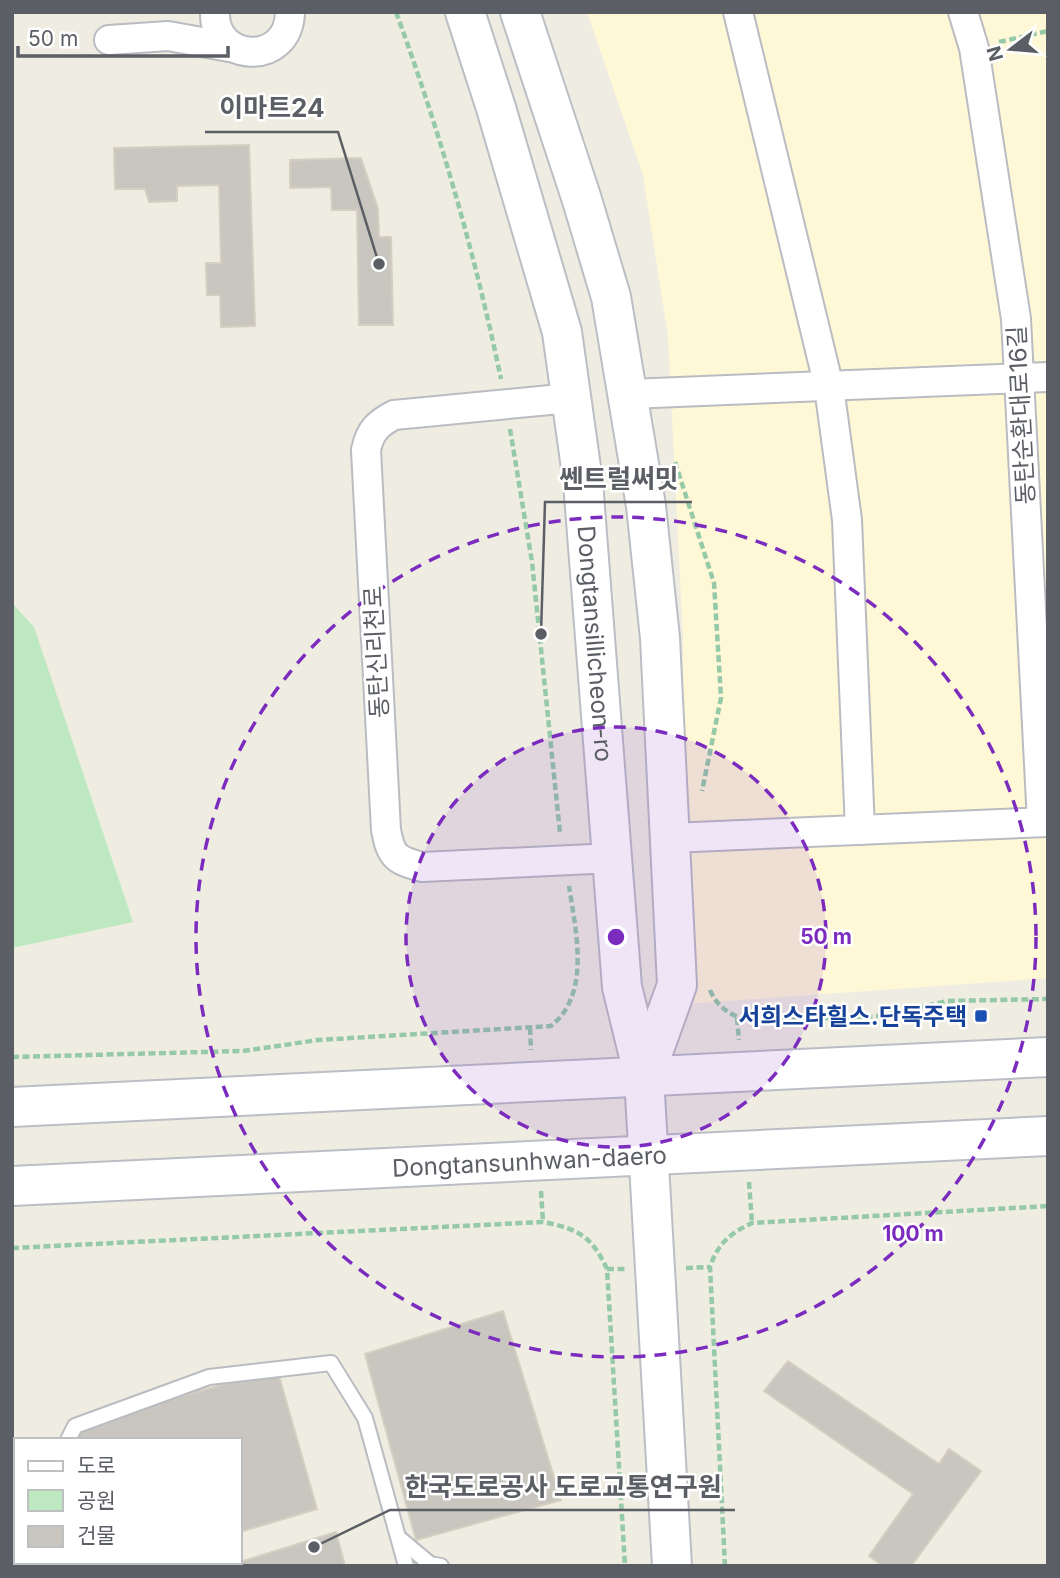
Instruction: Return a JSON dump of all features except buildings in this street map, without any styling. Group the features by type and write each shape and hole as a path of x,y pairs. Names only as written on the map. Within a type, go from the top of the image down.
{"main road":[{"name":"Dongtansillicheon-ro","path":"465,12 562,332 586,509 622,987 644,1077"},
{"path":"520,12 575,177 611,297 646,506 660,638 677,985 644,1077 646,1155 672,1566"},
{"path":"12,1107 1048,1057"},
{"name":"Dongtansunhwan-daero","path":"12,1186 1048,1136"}],"street":[{"path":"167,36 197,24 209,12"},
{"path":"215,12 218,30 236,48"},
{"path":"109,40 167,36 248,52 273,47 289,27 290,12"},
{"path":"738,12 829,387 847,520 860,830"},
{"name":"동탄순환대로16길","path":"670,838 1045,822 1034,378 1016,319 974,48 963,12"},
{"path":"629,394 1034,378"},
{"name":"동탄신리천로","path":"571,398 394,415 378,424 369,436 366,450 386,830 390,849 400,862 422,867 614,858"}],"lane":[{"path":"69,1438 75,1426 209,1377 331,1363 365,1418 406,1566"},
{"path":"398,1537 430,1564 441,1566"}],"path":[{"path":"12,1057 243,1051 318,1040 551,1026 564,1015 577,988 574,920 566,860 557,823 549,702 532,562 506,404 484,294 454,183 396,12"},
{"path":"974,48 1048,31"},
{"path":"707,984 715,1002 737,1018 754,1021 879,1016 947,1001 1048,999"},
{"path":"725,1566 710,1267 716,1249 739,1228 751,1223 1048,1206"},
{"path":"12,1248 543,1222 574,1228 594,1247 607,1269 625,1566"}],"shaded area":[{"path":"587,12 1048,12 1048,978 685,1004 683,636 668,336 643,175"}],"green space":[{"path":"12,603 34,627 133,922 12,948"}],"place":[{"name":"이마트24","path":"379,264"},
{"name":"쎈트럴써밋","path":"541,634"},
{"name":"서희스타힐스.단독주택","path":"981,1016"},
{"name":"한국도로공사 도로교통연구원","path":"314,1547"}]}
